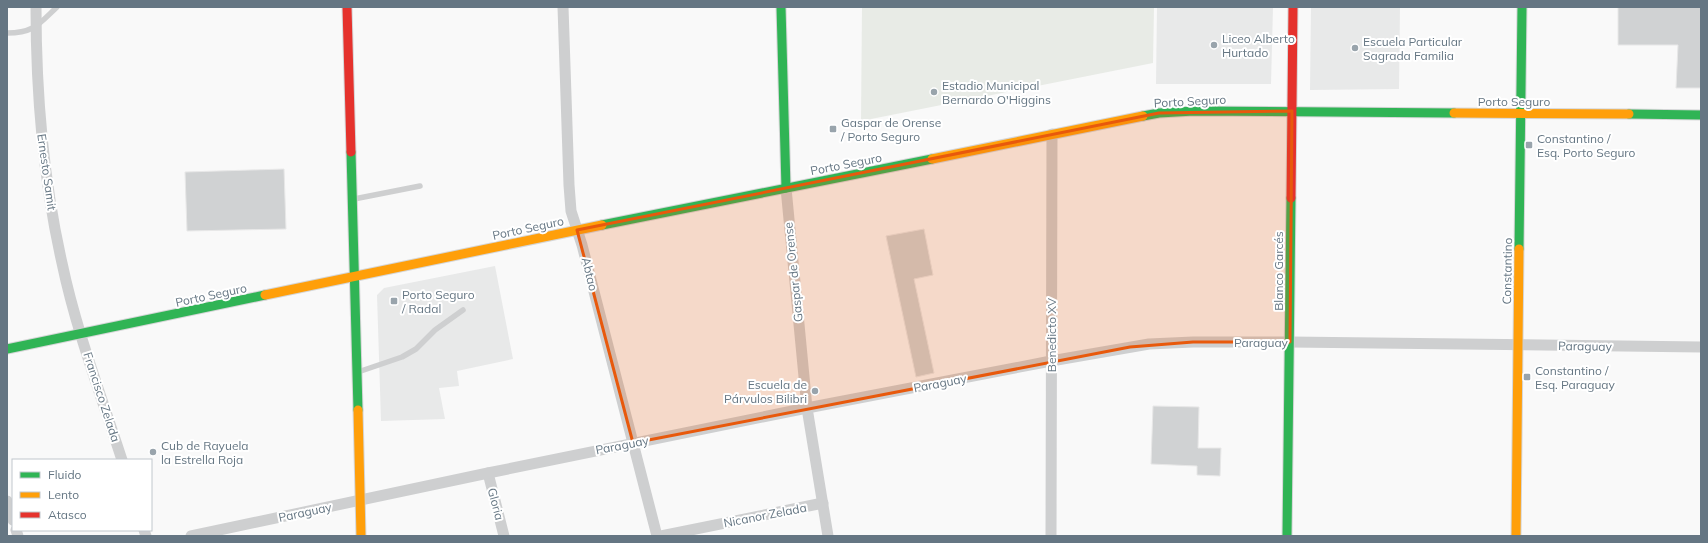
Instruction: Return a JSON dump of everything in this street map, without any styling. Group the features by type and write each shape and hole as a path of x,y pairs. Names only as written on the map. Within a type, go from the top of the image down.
{"street":[{"name":"Ernesto Samit","path":"36,7 40,114 48,183 62,263 82,334"},
{"path":"347,7 361,536"},
{"name":"Abtao","path":"563,7 571,211 657,536"},
{"name":"Gaspar de Orense","path":"781,7 786,188 807,408 828,536"},
{"name":"Blanco Garcés","path":"1287,536 1293,7"},
{"name":"Constantino","path":"1516,536 1522,7"},
{"name":"Porto Seguro","path":"7,349 577,230 1052,134 1170,112 1292,111 1701,115"},
{"name":"Benedicto XV","path":"1051,536 1052,134"},
{"name":"Francisco Zelada","path":"82,334 122,459"},
{"name":"Paraguay","path":"192,536 488,473 807,408 1051,362 1156,344 1193,342 1290,342 1701,347"},
{"name":"Gloria","path":"488,473 504,536"},
{"path":"7,501 12,517"},
{"name":"Nicanor Zelada","path":"661,536 823,504"}],"lane":[{"path":"7,33 22,33 36,27 57,7"},
{"path":"352,200 420,186"},
{"path":"356,372 402,358 416,349 435,330 463,310"}],"highlighted area":[{"path":"1292,111 1290,342 1193,342 1130,347 633,443 577,230 1159,113"}],"shaded area":[{"name":"Estadio Municipal Bernardo O'Higgins","path":"862,7 1154,7 1153,63 861,121"},
{"name":"Liceo Alberto Hurtado","path":"1157,7 1273,7 1271,84 1156,84"},
{"name":"Escuela Particular Sagrada Familia","path":"1311,7 1400,7 1399,89 1310,90"},
{"path":"495,266 513,359 457,371 459,386 439,388 445,419 381,421 377,295 384,288"}],"building":[{"path":"1618,7 1701,7 1701,88 1676,88 1678,45 1618,45"},
{"path":"284,169 286,229 187,231 185,172"},
{"path":"924,229 933,275 914,279 934,373 916,377 886,236"},
{"path":"1153,406 1199,407 1198,448 1221,448 1220,476 1197,475 1197,466 1151,464"}],"traffic: fast":[{"path":"781,7 786,188"},
{"path":"1519,249 1522,7"},
{"path":"1143,116 1159,113 1194,111 1454,113"},
{"path":"1629,114 1701,115"},
{"path":"351,152 358,410"},
{"path":"602,225 932,159"},
{"path":"1287,536 1291,198"},
{"path":"7,349 265,295"}],"traffic: slow":[{"path":"1454,113 1629,114"},
{"path":"932,159 1143,116"},
{"path":"265,295 602,225"},
{"path":"1516,536 1519,249"},
{"path":"358,410 361,536"}],"traffic: jam":[{"path":"347,7 351,152"},
{"path":"1291,198 1293,7"}],"place":[{"name":"Liceo Alberto Hurtado","path":"1214,45"},
{"name":"Escuela Particular Sagrada Familia","path":"1355,48"},
{"name":"Estadio Municipal Bernardo O'Higgins","path":"934,92"},
{"name":"Gaspar de Orense / Porto Seguro","path":"833,129"},
{"name":"Constantino / Esq. Porto Seguro","path":"1529,145"},
{"name":"Porto Seguro / Radal","path":"394,301"},
{"name":"Constantino / Esq. Paraguay","path":"1527,377"},
{"name":"Escuela de Párvulos Bilibri","path":"815,391"},
{"name":"Cub de Rayuela la Estrella Roja","path":"153,452"}]}
